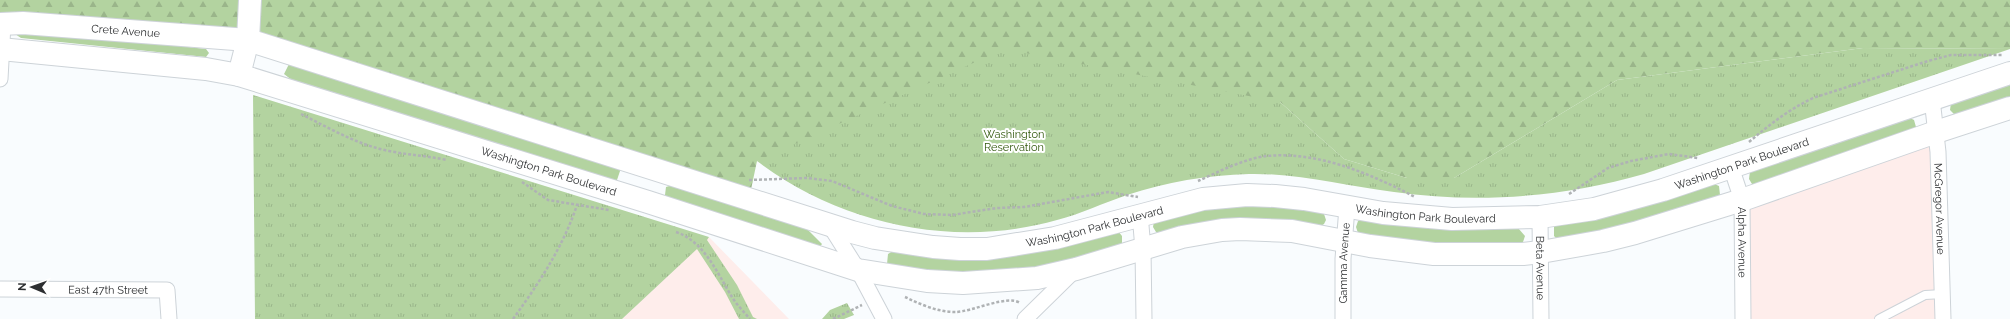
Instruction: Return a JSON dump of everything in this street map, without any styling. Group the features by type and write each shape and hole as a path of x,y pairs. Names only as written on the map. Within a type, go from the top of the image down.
{"street":[{"path":"0,49 206,69 239,75 248,40 250,7"},
{"name":"Crete Avenue","path":"2,24 23,23 248,40"},
{"path":"0,79 2,24"},
{"name":"Washington Park Boulevard","path":"248,40 875,238 919,245 960,249 987,249 1055,238 1140,206 1248,195 1304,199 1347,208 1452,219 1540,217 1594,209 1663,190 2010,73"},
{"name":"Washington Park Boulevard","path":"239,75 648,202 858,270 927,281 963,283 1037,278 1076,269 1182,237 1222,230 1240,229 1292,231 1344,242 1434,254 1523,254 1541,252 1603,241 1635,233 1742,200 1936,132 2010,108"},
{"name":"McGregor Avenue","path":"1932,99 1936,132 1943,319"},
{"name":"Alpha Avenue","path":"1731,167 1742,200 1743,319"},
{"path":"1140,206 1143,249 1144,319"},
{"name":"Gamma Avenue","path":"1343,319 1344,242 1347,208"},
{"name":"Beta Avenue","path":"1540,217 1541,319"},
{"path":"829,224 858,270 884,319"},
{"name":"Washington Park Boulevard","path":"1025,319 1076,269"},
{"name":"East 47th Street","path":"0,289 167,290 169,319"}],"lane":[{"path":"1879,319 1924,295 1943,294"}],"path":[{"path":"1747,143 1794,107 1813,98 1951,55 2010,55"},
{"path":"299,114 358,142 389,151 426,155 451,161"},
{"path":"1567,195 1608,168 1631,161 1669,154 1700,159"},
{"path":"1191,184 1228,167 1266,156 1312,157 1336,164 1394,186 1421,200"},
{"path":"744,180 807,178 832,181 892,206 924,214 952,215 997,208 1024,207 1108,192 1140,206"},
{"path":"521,181 548,200 613,211"},
{"path":"513,319 552,261 570,226 577,205"},
{"path":"674,231 687,236 707,254 734,299 750,319"},
{"path":"902,295 939,310 954,312 972,310 1004,300 1012,300 1020,303"},
{"path":"833,319 858,307"}],"shaded area":[{"path":"1936,132 1943,319 1743,319 1742,200"},
{"path":"709,237 789,319 622,319"}],"green space":[{"path":"0,0 2010,0 2010,49 1863,48 1617,80 1454,178 1407,178 1344,159 1280,102 757,161 749,199 273,47 0,24"},
{"path":"18,28 206,49 209,53 206,57 21,38 15,34"},
{"name":"Washington Reservation","path":"1863,48 2010,49 1644,174 1583,188 1520,196 1489,198 1426,196 1322,180 1267,174 1249,174 1202,178 1157,186 1127,195 1066,218 1018,228 979,232 939,231 900,225 862,215 825,201 790,183 757,161 1004,49 1280,102 1344,159 1407,178 1454,178 1617,80"},
{"path":"289,64 621,168 616,183 297,84 284,74"},
{"path":"2010,81 2010,99 1955,115 1950,110 1951,103"},
{"path":"253,95 709,237 707,240 737,285 753,317 757,319 739,319 725,292 697,249 622,319 255,319"},
{"path":"1906,116 1914,120 1916,127 1914,132 1759,185 1752,184 1749,179 1750,171"},
{"path":"1712,183 1719,186 1720,195 1636,226 1557,239 1554,236 1554,226"},
{"path":"676,184 802,224 822,244 819,248 667,199 665,195 666,187"},
{"path":"1254,204 1298,207 1324,214 1326,220 1324,224 1319,227 1161,233 1156,232 1153,227 1154,221 1182,211"},
{"path":"1364,219 1518,228 1525,236 1523,242 1517,245 1411,243 1358,233 1356,227 1358,221"},
{"path":"1118,231 1122,236 1122,243 1119,247 1049,267 997,274 923,273 887,264 888,254 893,251"},
{"path":"847,303 854,315 844,319 822,319 830,310"}]}
